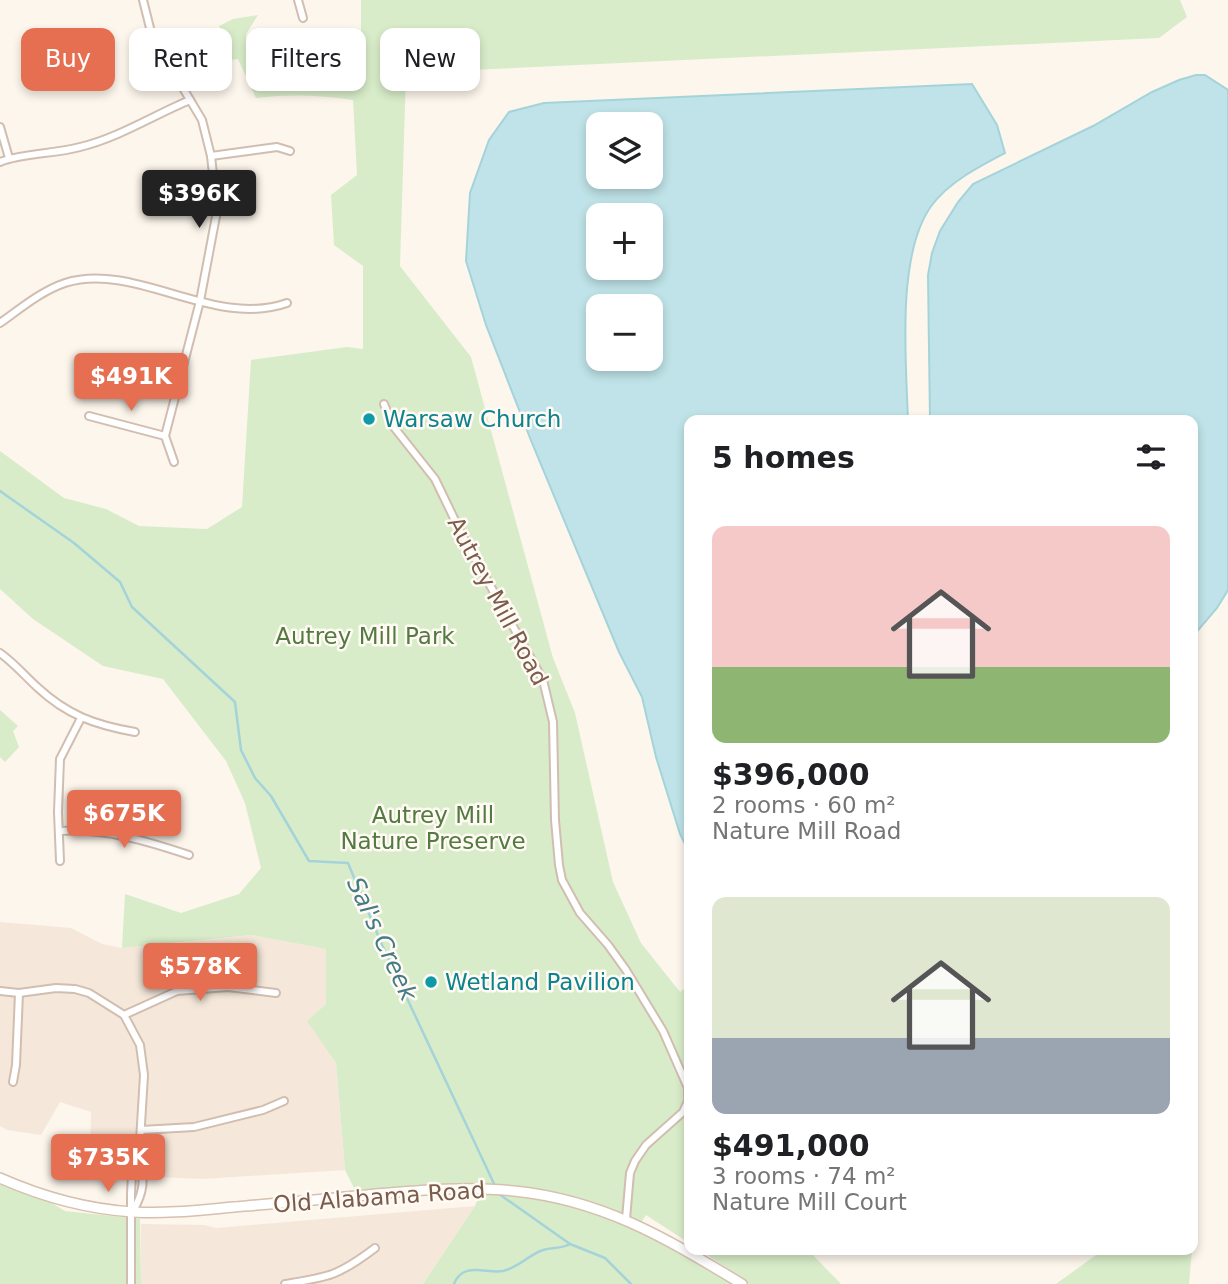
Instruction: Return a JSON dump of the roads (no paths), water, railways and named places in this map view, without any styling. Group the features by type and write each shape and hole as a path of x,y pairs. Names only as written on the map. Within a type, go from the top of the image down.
{"main road":[{"name":"Old Alabama Road","path":"0,1178 61,1201 132,1212 181,1212 421,1190 475,1188 514,1191 552,1196 593,1207 626,1219 684,1249"},
{"name":"Old Alabama Road","path":"694,1255 742,1284"}],"street":[{"path":"143,0 152,36 202,120 211,156 217,211 200,302 165,436 174,462"},
{"path":"298,0 303,18"},
{"path":"0,162 9,158 46,155 82,147 190,100"},
{"path":"0,127 9,158"},
{"path":"211,156 277,147 290,151"},
{"path":"0,323 44,293 65,283 101,278 231,308 268,309 287,303"},
{"name":"Autrey Mill Road","path":"384,404 393,426 435,479 463,537 543,680 553,722 555,820 562,880 580,913 620,962 663,1031 684,1079"},
{"path":"89,416 165,436"},
{"path":"0,653 56,703 81,718 101,726 135,732"},
{"path":"60,861 60,759 81,718"},
{"path":"60,831 81,829 107,832 189,855"},
{"path":"124,1015 177,992 228,987 276,993"},
{"path":"0,991 19,993 56,988 75,989 89,993 124,1015 140,1045 144,1061 139,1157 143,1174 142,1195 132,1212"},
{"path":"13,1082 19,993"},
{"path":"141,1130 194,1128 263,1110 284,1101"},
{"name":"Autrey Mill Road","path":"626,1219 630,1173 635,1161 646,1145 684,1110"},
{"path":"131,1284 132,1174 139,1157"},
{"path":"285,1284 334,1275 350,1267 375,1248"}],"water":[{"path":"1205,75 1228,90 1228,590 1198,630 1198,415 930,415 928,275 940,231 958,202 973,184 1093,126 1152,92 1179,80"},
{"path":"972,84 997,125 1005,153 947,189 932,205 921,226 908,279 905,339 908,415 684,415 684,842 656,757 642,697 619,652 532,443 486,325 466,261 470,193 489,140 509,112 544,103"}],"waterway":[{"name":"Sal's Creek","path":"0,491 74,543 120,582 132,607 235,702 241,750 255,778 271,796 309,861 348,863 382,945 496,1188"},
{"name":"Sal's Creek","path":"499,1194 570,1244 605,1258 631,1284"},
{"path":"454,1284 463,1273 476,1270 503,1271 538,1252 570,1244"}],"place":[{"name":"Warsaw Church","path":"369,419"},
{"name":"Wetland Pavilion","path":"431,982"}],"park label":[{"name":"Autrey Mill Park","path":"365,636"},
{"name":"Autrey Mill Nature Preserve","path":"433,828"}]}
